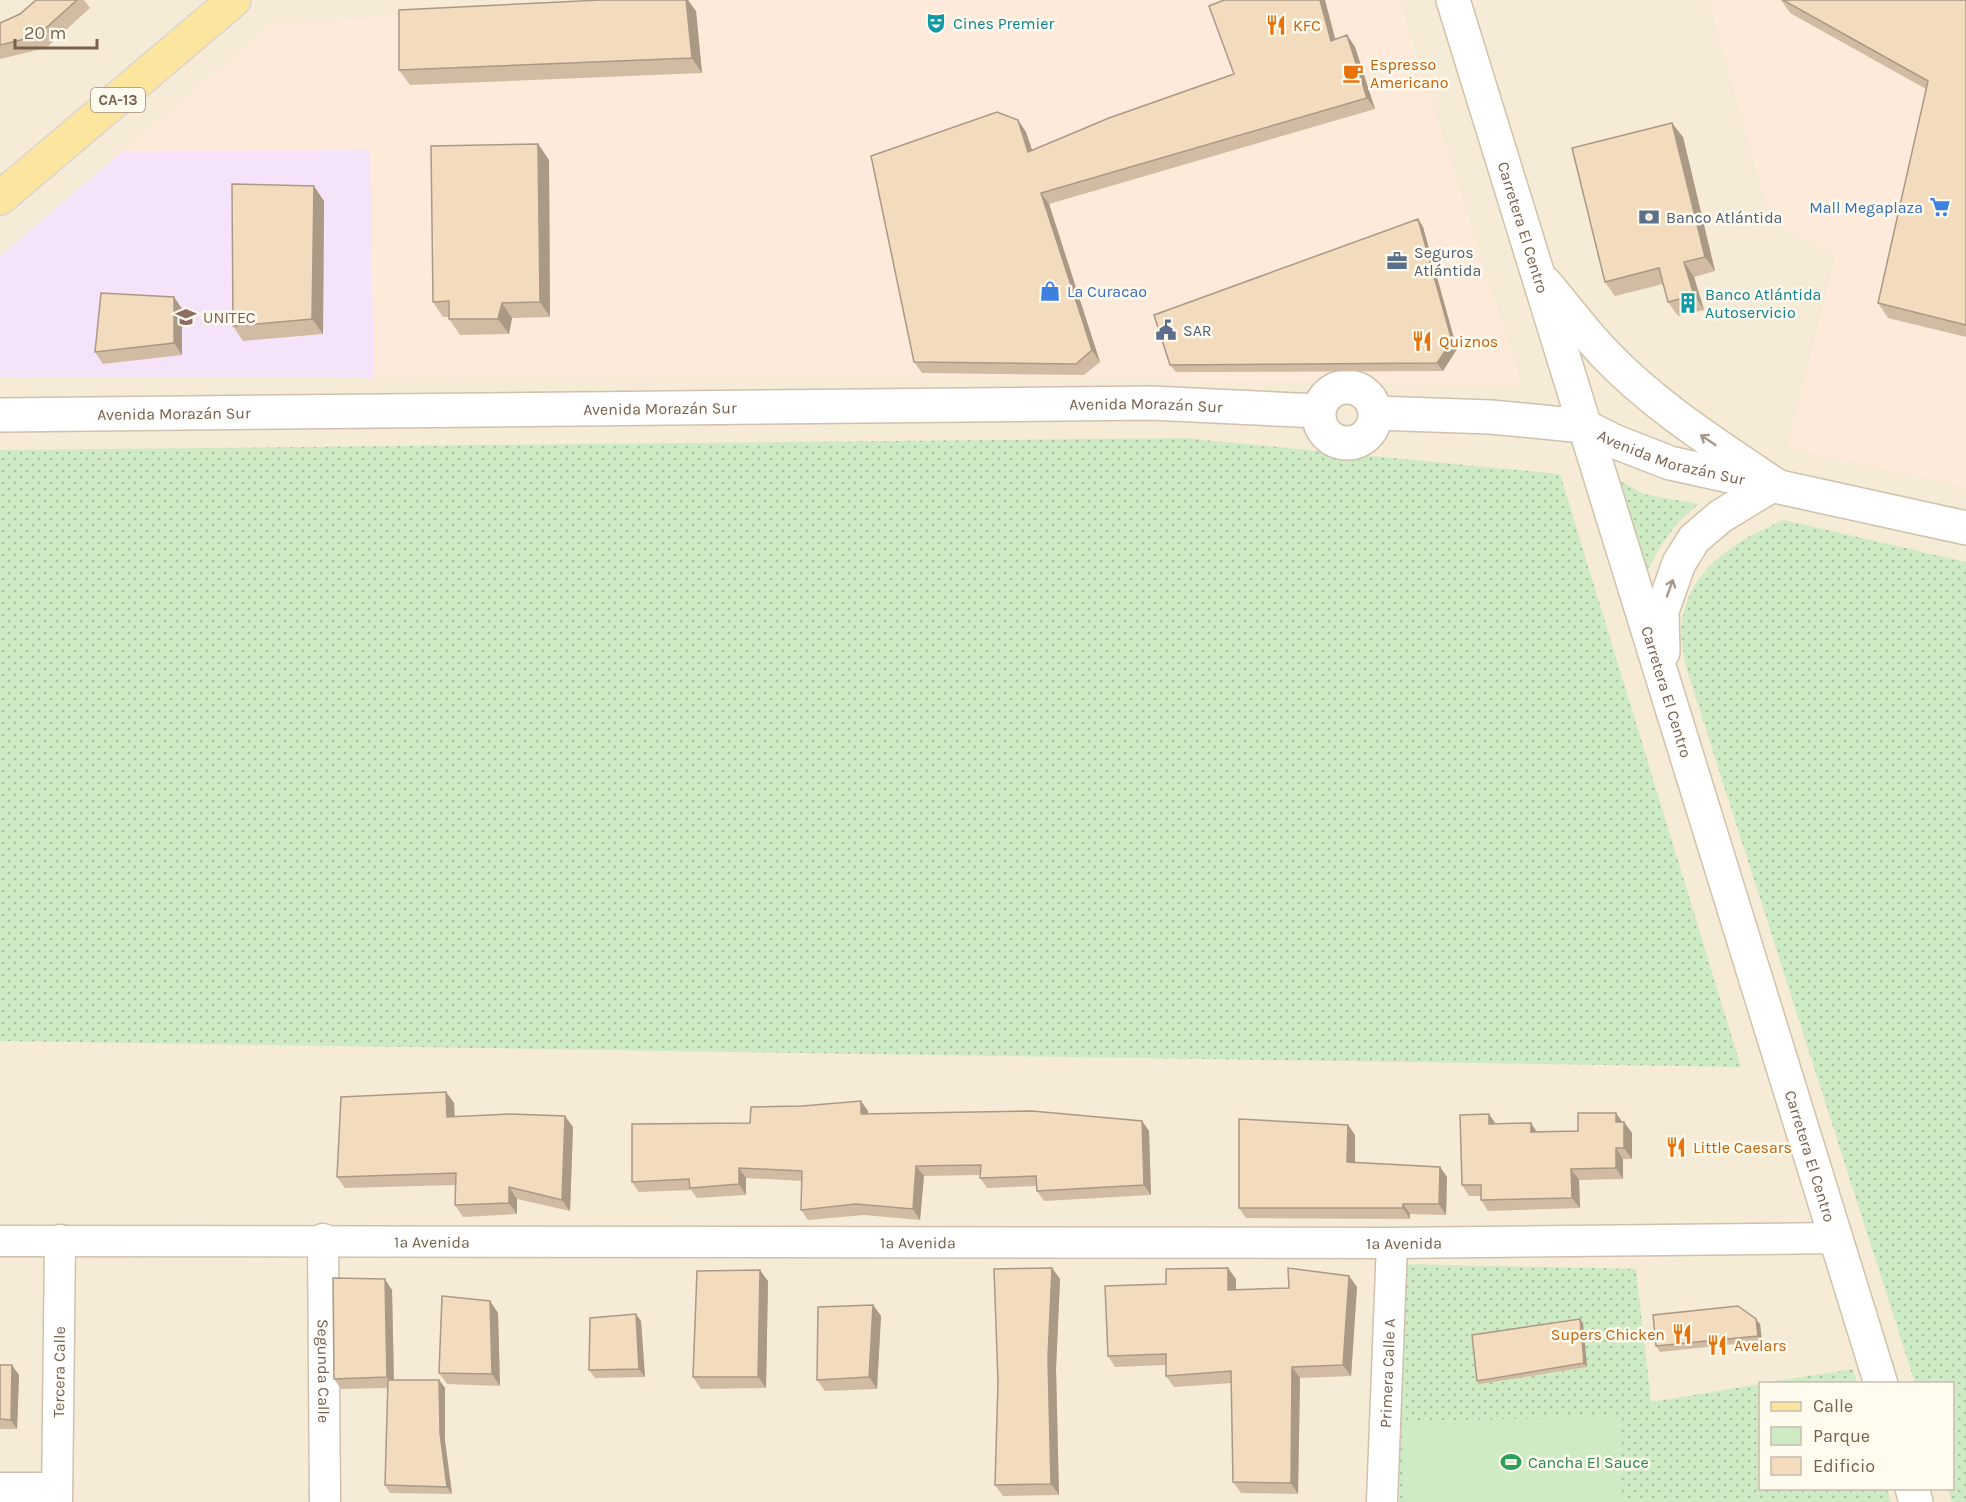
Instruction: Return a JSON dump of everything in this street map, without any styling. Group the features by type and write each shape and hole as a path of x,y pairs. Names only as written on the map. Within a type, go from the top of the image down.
{"main road":[{"name":"CA-13","path":"0,198 234,0"}],"street":[{"name":"Carretera El Centro","path":"1453,0 1881,1382"},
{"path":"1535,271 1604,354 1688,426 1774,484 1721,516 1695,539 1679,563 1662,611 1664,687"},
{"path":"1343,387 1361,391 1368,396 1375,413 1374,423 1364,438 1346,444 1336,442 1322,430 1318,411 1327,395 1343,387"},
{"name":"Avenida Morazán Sur","path":"0,415 1139,403 1318,411"},
{"name":"Avenida Morazán Sur","path":"1375,413 1491,417 1584,426 1616,442 1670,463 1966,528"},
{"name":"1a Avenida","path":"0,1241 323,1239 1392,1243 1837,1238"},
{"name":"Segunda Calle","path":"323,1239 325,1502"},
{"name":"Tercera Calle","path":"57,1495 60,1240"},
{"name":"Primera Calle A","path":"1382,1502 1392,1243"},
{"path":"0,1488 57,1495"}],"shaded area":[{"path":"0,0 1966,0 1966,1502 0,1502"},
{"path":"570,0 1399,0 1522,386 909,376 0,377 0,256 271,25"},
{"path":"1709,0 1966,0 1966,488 1787,448 1836,256 1785,230 1766,204"},
{"name":"UNITEC","path":"370,150 374,377 0,377 0,256 123,151"}],"green space":[{"path":"1184,438 1560,474 1741,1067 0,1041 0,450"},
{"path":"1617,479 1643,494 1699,504 1669,534 1648,570"},
{"path":"1784,520 1966,562 1966,1502 1952,1502 1948,1490 1954,1490 1954,1382 1915,1382 1685,664 1681,632 1684,610 1692,591 1715,561 1747,538"},
{"path":"1404,1264 1636,1269 1651,1402 1759,1384 1759,1490 1887,1490 1891,1502 1399,1502"},
{"path":"1853,1369 1857,1382 1769,1382"},
{"name":"Cancha El Sauce","path":"1619,1417 1620,1502 1403,1502 1402,1421"}],"building":[{"path":"36,0 77,0 37,36 0,45 0,23 20,14"},
{"path":"601,0 686,0 692,58 399,70 399,10"},
{"path":"1224,0 1320,0 1331,41 1347,35 1367,98 1041,193 1092,350 1076,364 914,362 871,156 997,112 1018,120 1028,152 1109,118 1234,74 1209,6"},
{"name":"Mall Megaplaza","path":"1783,0 1966,0 1966,325 1878,303 1928,81"},
{"name":"Banco Atlántida","path":"1672,123 1705,257 1684,262 1694,295 1668,302 1659,268 1605,282 1572,148"},
{"path":"538,144 540,302 502,303 498,319 449,319 449,301 433,302 431,146"},
{"path":"232,184 314,186 312,319 233,326"},
{"path":"1418,219 1452,341 1437,363 1170,365 1154,315"},
{"path":"101,293 174,297 174,343 95,352"},
{"path":"446,1092 447,1117 510,1114 565,1116 562,1200 509,1187 509,1203 455,1205 456,1173 337,1177 341,1097"},
{"path":"861,1101 861,1114 1032,1111 1142,1121 1144,1185 1037,1191 1036,1176 980,1178 981,1165 916,1166 913,1209 856,1204 801,1210 802,1171 739,1168 739,1184 690,1188 689,1179 632,1182 632,1124 750,1123 751,1107"},
{"path":"1578,1113 1616,1113 1616,1122 1624,1122 1624,1148 1616,1148 1616,1168 1571,1169 1572,1198 1481,1200 1481,1185 1462,1185 1460,1115 1489,1114 1489,1124 1531,1123 1531,1132 1578,1131"},
{"path":"1239,1119 1348,1125 1347,1162 1440,1167 1439,1204 1403,1204 1403,1208 1239,1208"},
{"path":"1052,1268 1048,1358 1051,1484 995,1485 998,1382 994,1269"},
{"path":"1228,1268 1228,1290 1289,1288 1288,1268 1349,1276 1343,1365 1292,1367 1291,1483 1233,1482 1231,1371 1166,1376 1166,1354 1108,1356 1105,1286 1166,1284 1166,1269"},
{"path":"760,1270 758,1377 693,1377 697,1271"},
{"path":"333,1278 385,1279 387,1377 334,1379"},
{"path":"442,1296 490,1301 492,1374 439,1373"},
{"path":"873,1305 869,1377 817,1380 818,1307"},
{"path":"1738,1306 1756,1319 1758,1336 1656,1346 1653,1315"},
{"path":"636,1314 639,1369 589,1370 590,1318"},
{"path":"1580,1319 1584,1363 1477,1381 1472,1335"},
{"path":"0,1365 12,1365 11,1420 0,1419"},
{"path":"388,1380 439,1380 440,1433 447,1487 385,1485"}],"place":[{"name":"Cines Premier","path":"936,23"},
{"name":"KFC","path":"1276,25"},
{"name":"Espresso Americano","path":"1353,73"},
{"name":"Mall Megaplaza","path":"1940,207"},
{"name":"Banco Atlántida","path":"1649,217"},
{"name":"Seguros Atlántida","path":"1397,261"},
{"name":"La Curacao","path":"1050,291"},
{"name":"Banco Atlántida Autoservicio","path":"1688,303"},
{"name":"UNITEC","path":"186,317"},
{"name":"SAR","path":"1166,330"},
{"name":"Quiznos","path":"1422,341"},
{"name":"Little Caesars","path":"1676,1147"},
{"name":"Supers Chicken","path":"1682,1334"},
{"name":"Avelars","path":"1717,1345"},
{"name":"Cancha El Sauce","path":"1511,1462"}]}
